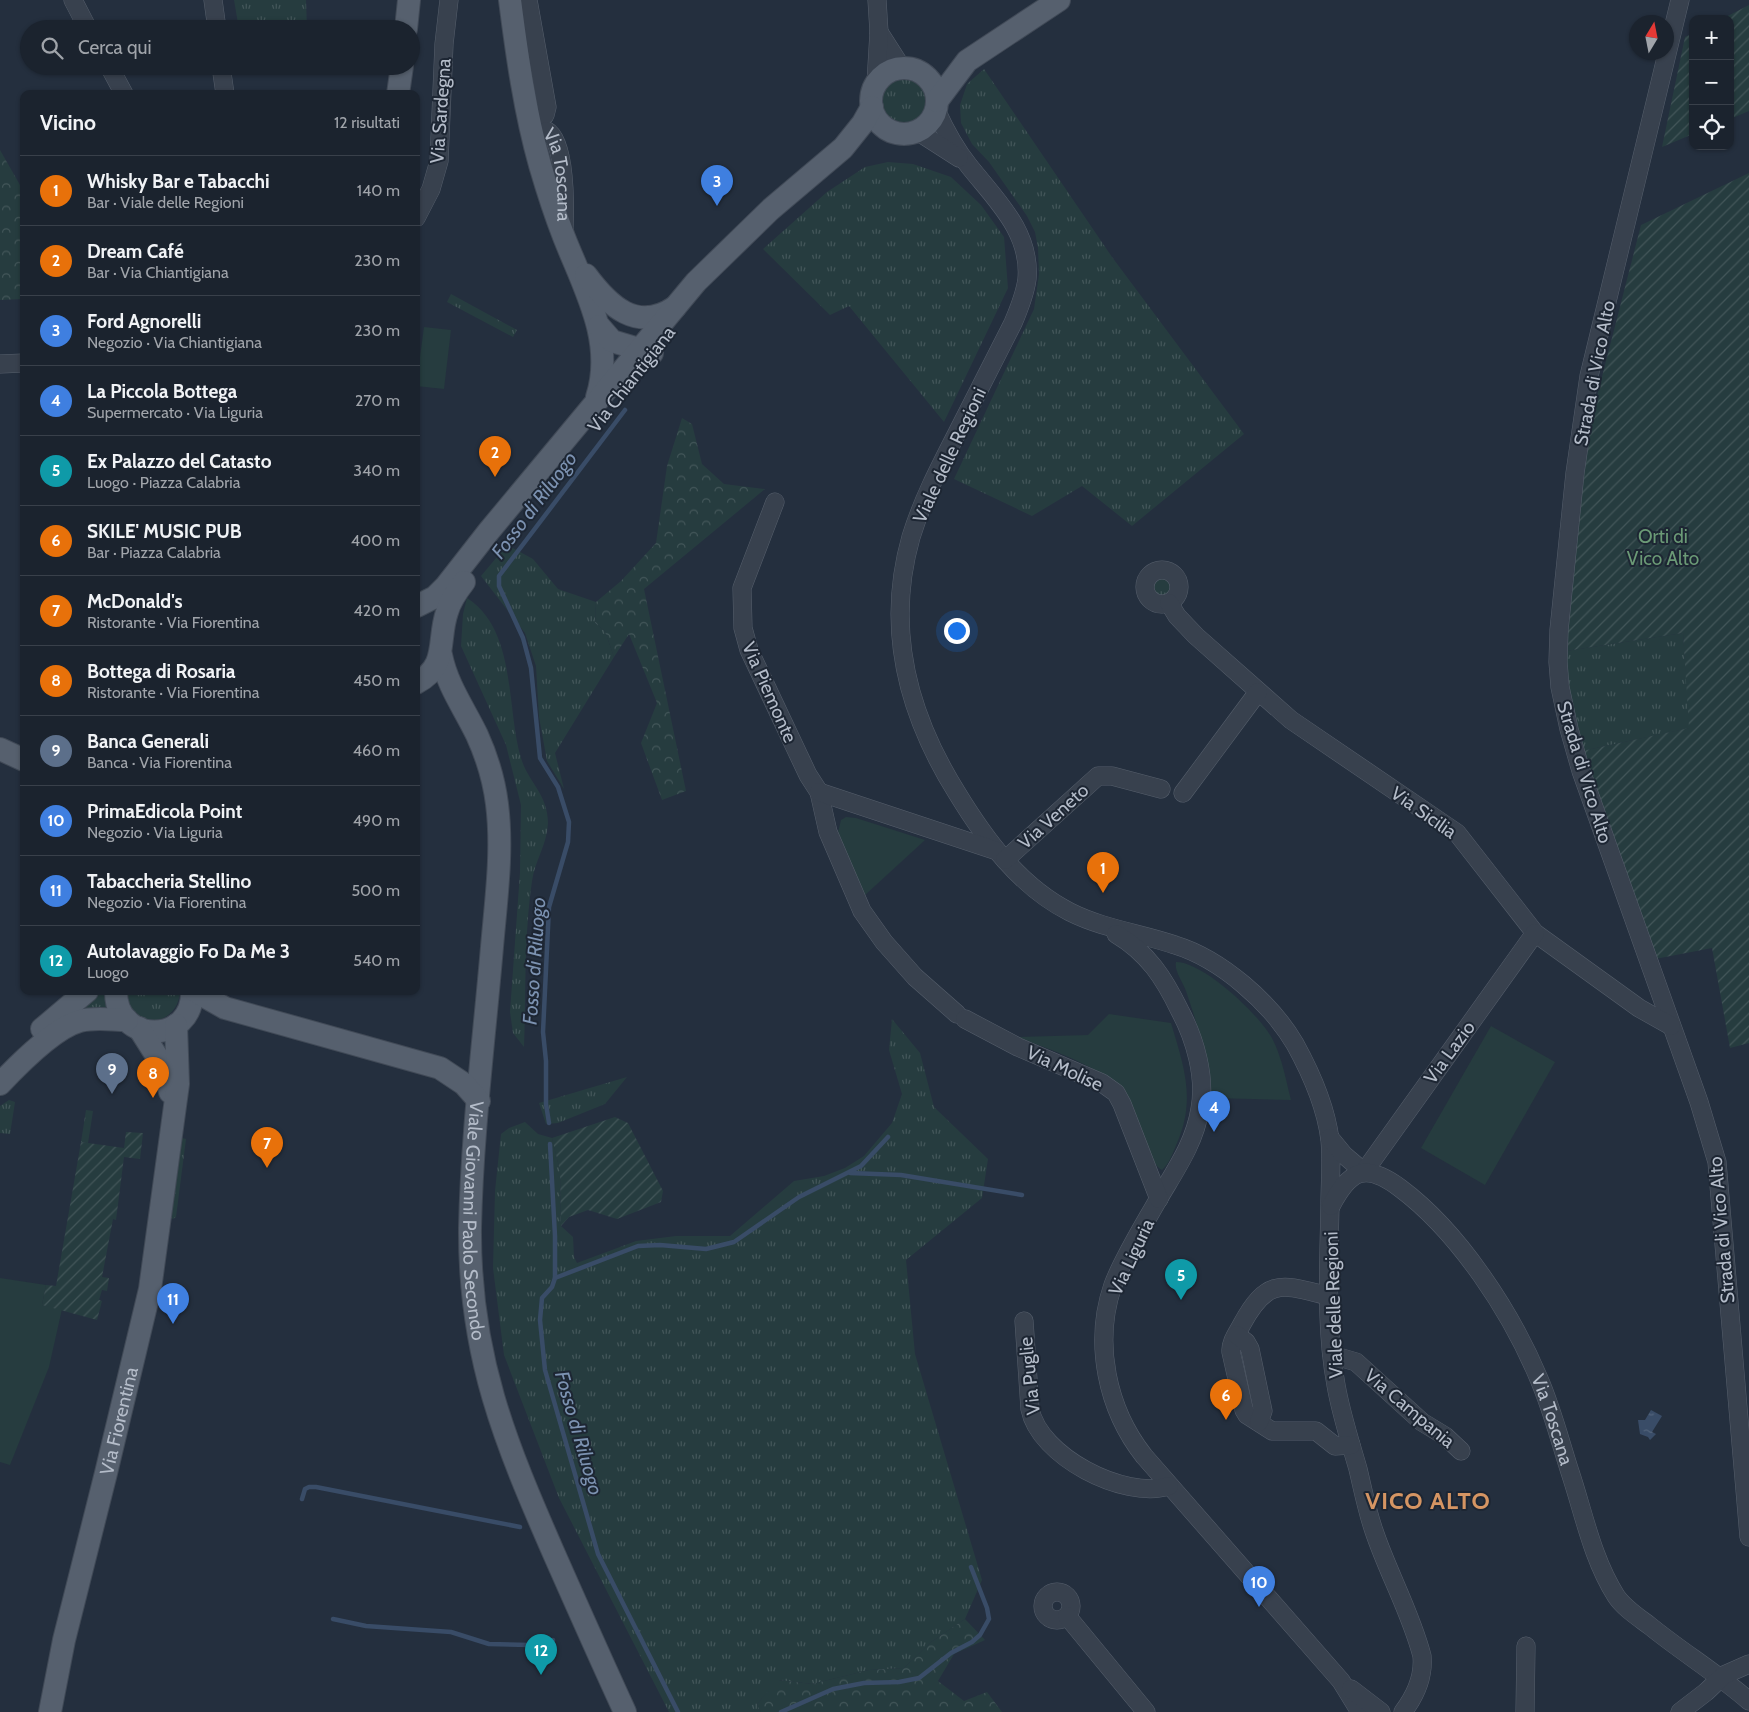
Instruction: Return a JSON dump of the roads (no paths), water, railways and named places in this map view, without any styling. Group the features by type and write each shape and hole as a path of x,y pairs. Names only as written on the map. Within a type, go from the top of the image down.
{"main road":[{"path":"407,20 409,0"},
{"name":"Via Toscana","path":"510,0 532,130 548,192 599,326 604,368 596,403"},
{"path":"876,83 883,75 910,69 940,70 967,61 1059,0"},
{"path":"872,108 880,123 886,129 907,134 917,131 925,126 967,61"},
{"path":"910,69 932,83 937,106"},
{"path":"399,90 401,75"},
{"name":"Via Chiantigiana","path":"420,680 436,666 442,649 446,612 456,593 638,373 646,351 675,307 696,282 766,214 843,148 863,123 872,108 873,91 876,83"},
{"name":"Via Chiantigiana","path":"843,148 886,129"},
{"name":"Via Toscana","path":"573,259 602,296 620,310 644,318 662,315 675,307"},
{"name":"Via Chiantigiana","path":"420,604 435,597 446,586 596,403 646,351 720,260"},
{"name":"Via Toscana","path":"620,310 646,351"},
{"name":"Via Toscana","path":"599,326 612,341 646,351"},
{"name":"Via Chiantigiana","path":"420,608 435,621 442,649"},
{"name":"Viale Giovanni Paolo Secondo","path":"442,649 446,675 460,706 477,734 488,762 498,815 498,871 472,1199 471,1264 475,1315 485,1372 496,1412 514,1461 625,1712"},
{"path":"420,685 460,706"},
{"path":"0,749 20,758"},
{"path":"0,1063 82,995"},
{"name":"Via Fiorentina","path":"117,995 119,1009 133,1024 159,1060 168,1080 171,1126"},
{"name":"Via Fiorentina","path":"50,1712 67,1625 146,1308 157,1247 178,1078 181,1020 190,1006 193,995"},
{"path":"201,995 225,1008 440,1068 464,1084 479,1101"},
{"path":"0,1084 49,1039 68,1026 87,1020 133,1024 154,1032 210,1009 225,1008"},
{"path":"440,1068 463,1065 483,1058"}],"street":[{"path":"73,0 83,20"},
{"path":"214,0 216,20"},
{"name":"Via Sardegna","path":"420,210 431,188 439,161 444,44 449,0"},
{"name":"Via Toscana","path":"528,0 547,107 546,115 532,130"},
{"path":"876,83 877,0"},
{"name":"Strada di Vico Alto","path":"1680,0 1589,376 1575,473 1558,651 1560,687 1581,771 1699,1102 1718,1162 1749,1537"},
{"path":"878,32 910,69"},
{"path":"114,75 122,90"},
{"path":"222,75 224,90"},
{"name":"Viale delle Regioni","path":"937,106 968,164 1006,212 1018,232 1025,250 1027,278 1022,300 1013,322 931,483 916,521 905,562 901,630 908,684 924,732 952,786 1001,855 1047,898 1073,913 1105,927 1182,947 1213,962 1270,1011 1293,1041 1318,1096 1330,1138 1329,1296 1332,1355 1339,1397 1375,1532 1422,1656 1422,1667 1416,1692 1403,1710"},
{"name":"Viale delle Regioni","path":"917,131 968,164"},
{"path":"0,364 20,363"},
{"name":"Via Piemonte","path":"776,502 742,588 743,628 754,662 808,775 819,792 828,832 862,911 904,965 933,995 961,1017"},
{"name":"Via Sicilia","path":"1169,603 1185,626 1258,692 1297,724 1457,833 1535,933 1639,1008 1671,1026"},
{"path":"1184,793 1258,692"},
{"name":"Via Veneto","path":"1001,855 1098,776 1112,776 1161,789"},
{"path":"819,792 1001,855"},
{"name":"Via Liguria","path":"1105,927 1137,948 1164,978 1191,1037 1199,1067 1202,1100 1190,1144 1114,1284 1106,1327 1106,1359 1110,1390 1119,1418 1135,1445 1169,1486 1341,1680 1381,1712"},
{"name":"Via Lazio","path":"1364,1172 1535,933"},
{"path":"1164,978 1163,961 1173,952 1198,960 1231,976"},
{"name":"Via Molise","path":"961,1017 1018,1047 1102,1083 1116,1094 1122,1104 1159,1199"},
{"name":"Viale delle Regioni","path":"1330,1138 1344,1155 1364,1172"},
{"name":"Via Toscana","path":"1364,1172 1378,1175 1394,1184 1425,1210 1477,1271 1502,1309 1539,1379 1592,1547 1617,1597 1630,1610 1749,1701"},
{"name":"Viale delle Regioni","path":"1330,1209 1344,1183 1353,1175 1364,1172"},
{"path":"1329,1296 1290,1287 1272,1289 1254,1305 1236,1335 1246,1342 1250,1349 1263,1411 1259,1422 1272,1431 1313,1431 1323,1435 1335,1446 1351,1445"},
{"name":"Via Puglie","path":"1024,1321 1030,1409 1033,1422 1040,1435 1067,1458 1105,1478 1144,1489 1169,1486"},
{"name":"Via Campania","path":"1332,1355 1356,1362 1422,1422 1445,1436 1461,1451"},
{"path":"1067,1616 1146,1712"},
{"path":"1525,1712 1526,1646"},
{"path":"1680,1712 1729,1672 1749,1664"},
{"name":"Via Toscana","path":"1719,1679 1732,1681 1749,1689"},
{"name":"Via Liguria","path":"1341,1680 1360,1712"}],"water":[{"path":"1651,1410 1662,1416 1652,1432 1656,1434 1650,1440 1648,1437 1640,1434 1638,1420 1645,1420"}],"waterway":[{"name":"Fosso di Riluogo","path":"549,1123 546,1104 546,1061 543,1032 549,907 568,842 569,822 558,787 540,758 531,668 523,638 499,586 499,576 625,410"},
{"path":"555,1278 638,1246 660,1245 706,1249 734,1242 799,1197 861,1166 888,1137"},
{"name":"Fosso di Riluogo","path":"550,1144 555,1236 555,1278 552,1287 542,1298 540,1320 545,1370 598,1554 678,1712"},
{"path":"850,1173 901,1175 1022,1195"},
{"path":"302,1499 305,1489 316,1487 520,1527"},
{"path":"781,1712 833,1689 864,1683 899,1682 919,1678 951,1653 972,1642 980,1635 989,1619 987,1608 971,1567"},
{"path":"333,1619 366,1626 451,1632 489,1644 530,1645 553,1640"}],"place":[{"name":"Ford Agnorelli","path":"717,206"},
{"name":"Dream Café","path":"495,477"},
{"name":"Whisky Bar e Tabacchi","path":"1103,893"},
{"name":"Banca Generali","path":"112,1094"},
{"name":"Bottega di Rosaria","path":"153,1098"},
{"name":"La Piccola Bottega","path":"1214,1132"},
{"name":"McDonald's","path":"267,1168"},
{"name":"Ex Palazzo del Catasto","path":"1181,1300"},
{"name":"Tabaccheria Stellino","path":"173,1324"},
{"name":"SKILE' MUSIC PUB","path":"1226,1420"},
{"name":"PrimaEdicola Point","path":"1259,1607"},
{"name":"Autolavaggio Fo Da Me 3","path":"541,1675"}],"district":[{"name":"VICO ALTO","path":"1428,1501"}],"park label":[{"name":"Orti di Vico Alto","path":"1663,547"}]}
